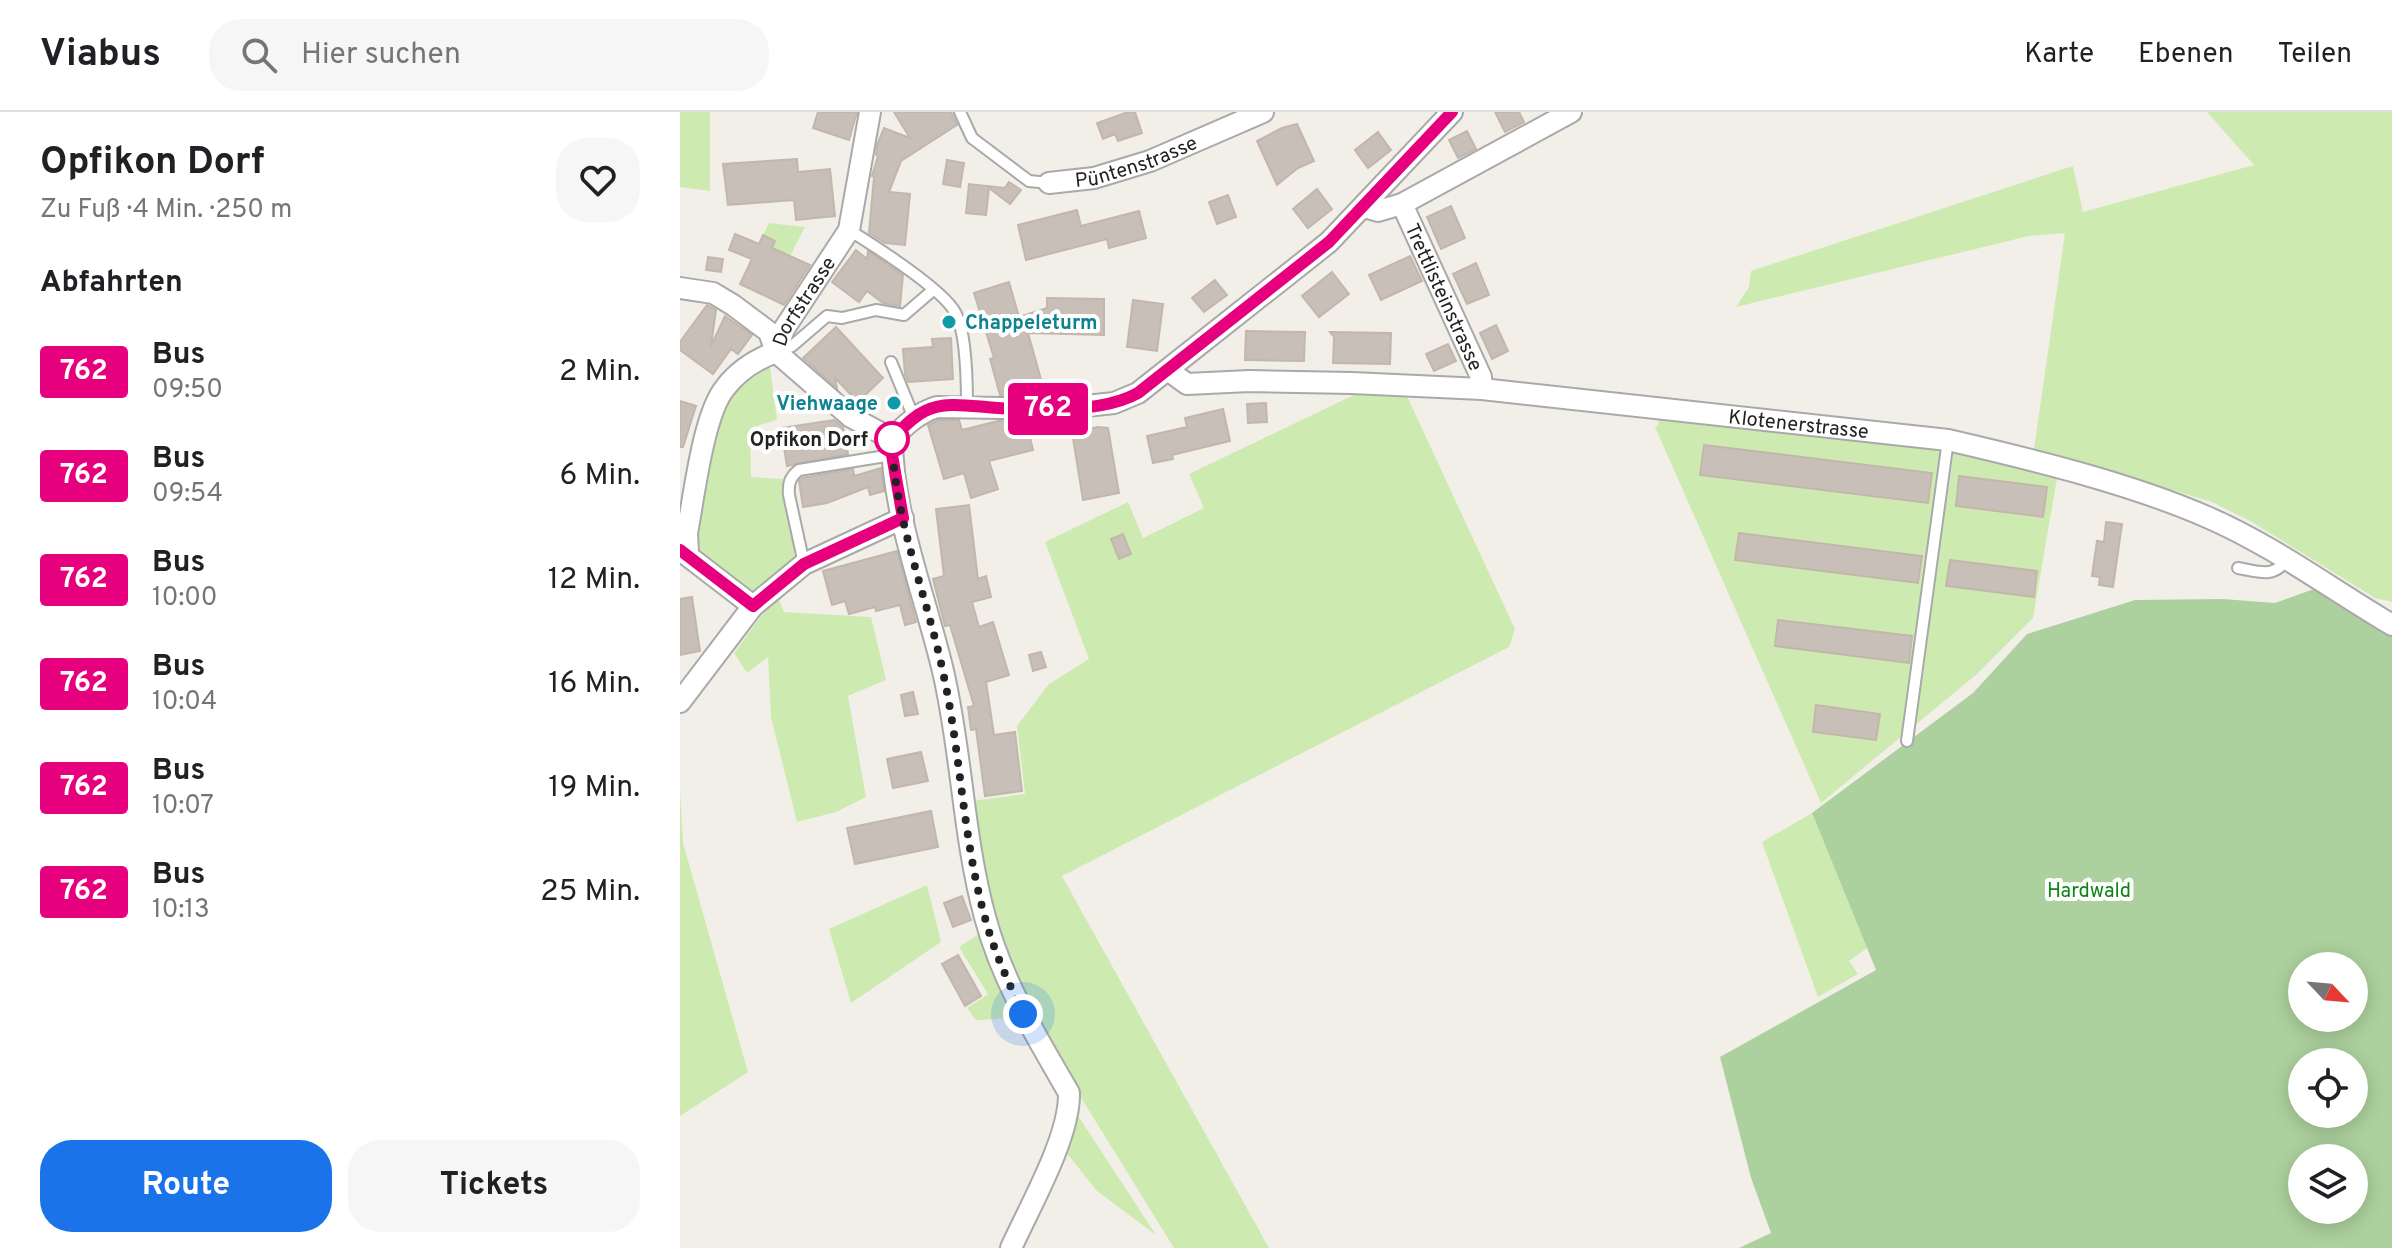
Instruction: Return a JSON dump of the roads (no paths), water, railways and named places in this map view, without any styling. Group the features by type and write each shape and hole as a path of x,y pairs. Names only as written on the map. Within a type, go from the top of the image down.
{"street":[{"name":"Dorfstrasse","path":"870,112 849,230 784,329 776,352 851,417 892,447"},
{"path":"1011,1248 1053,1155 1070,1107 1069,1093 1023,1014 999,962 985,919 974,872 944,674 903,518 892,447 914,418 937,407 1020,410 1114,403 1138,393 1322,248 1452,112"},
{"path":"1364,207 1378,211 1402,204 1571,112"},
{"name":"Püntenstrasse","path":"1049,183 1094,178 1150,161 1251,114"},
{"name":"Trettlisteinstrasse","path":"1402,204 1481,377 1482,389"},
{"path":"680,288 713,293 733,305 769,332 776,352 756,359 725,388 713,409 684,552 753,606"},
{"name":"Klotenerstrasse","path":"1169,371 1187,384 1249,381 1482,389 1948,440 2143,494 2206,516 2286,560 2392,625"},
{"path":"680,702 753,606 804,564 903,518"}],"lane":[{"path":"960,112 972,138 1029,181 1049,183"},
{"path":"849,230 890,256 956,313 967,379 967,406"},
{"path":"776,352 792,346 827,316 842,318 876,310 904,315 933,290"},
{"path":"891,362 914,418"},
{"path":"1907,741 1948,440"},
{"path":"804,564 789,495 788,485 792,475 799,470 892,447"},
{"path":"2238,568 2272,572 2281,568 2286,560"}],"place":[{"name":"Chappeleturm","path":"949,322"},
{"name":"Viehwaage","path":"894,403"},
{"name":"Opfikon Dorf","path":"892,439"}],"park label":[{"name":"Hardwald","path":"2089,890"}]}
